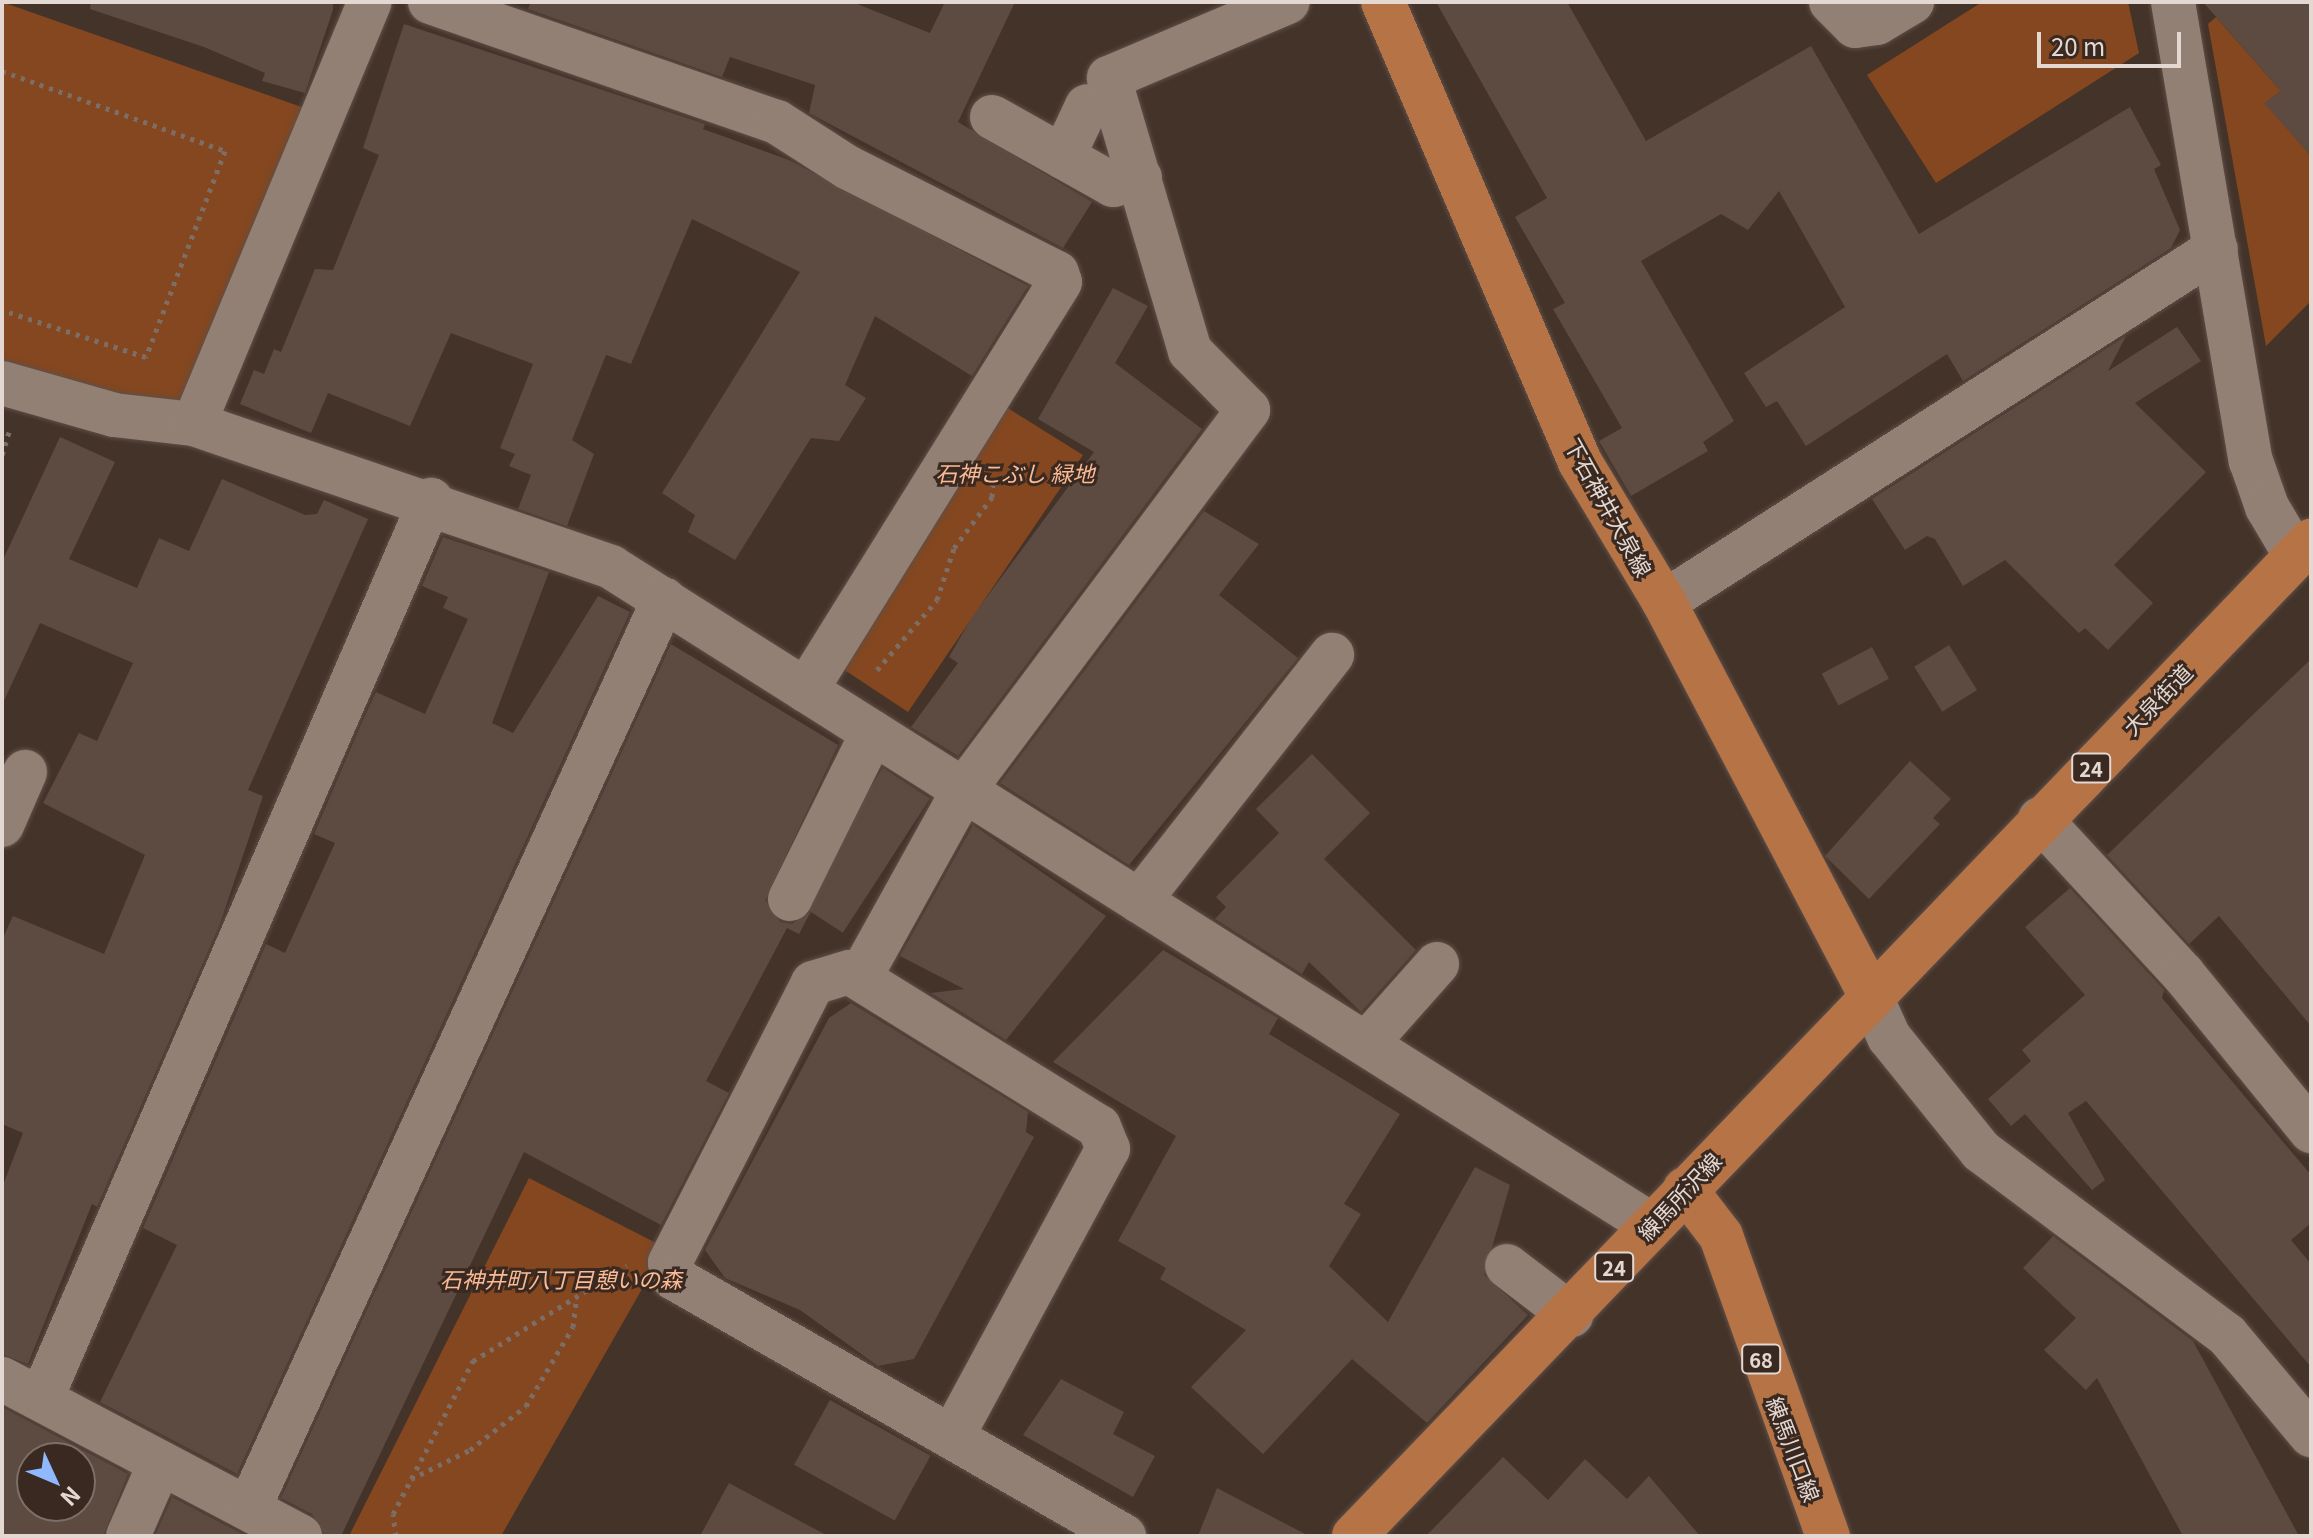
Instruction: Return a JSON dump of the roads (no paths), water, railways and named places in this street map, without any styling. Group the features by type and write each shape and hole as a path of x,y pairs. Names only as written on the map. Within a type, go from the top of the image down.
{"main road":[{"name":"下石神井大泉線","path":"1383,2 1580,462 1664,602 1870,995"},
{"name":"大泉街道","path":"1870,995 2307,546"},
{"name":"練馬所沢線","path":"1354,1536 1571,1315 1685,1189 1870,995"},
{"name":"練馬川口線","path":"1685,1189 1721,1236 1828,1536"}],"street":[{"path":"194,424 370,2"},
{"path":"430,2 777,122 847,167 1057,273 1060,282 806,690"},
{"path":"860,977 963,791 1248,410 1190,351 1109,78 1288,2"},
{"path":"1831,2 1855,26 1877,23 1912,2"},
{"path":"2173,2 2251,461 2267,507 2307,546"},
{"path":"1063,157 1087,106"},
{"path":"992,117 1113,185 1140,178"},
{"path":"1664,602 2216,249"},
{"path":"2,383 114,415 194,424 431,500 611,567 1652,1225"},
{"path":"42,1397 431,500"},
{"path":"249,1508 664,599"},
{"path":"1139,901 1332,655"},
{"path":"790,899 873,732"},
{"path":"2,825 25,772"},
{"path":"2040,819 2183,974 2311,1131"},
{"path":"1366,1044 1437,964"},
{"path":"952,1437 1108,1149 1099,1127 849,972 813,983 674,1254 674,1278 1124,1536"},
{"path":"1870,995 1889,1037 1981,1151 2227,1335 2311,1435"},
{"path":"1507,1266 1571,1315"},
{"path":"2,1379 42,1397 300,1536"},
{"path":"128,1536 160,1463"}],"park label":[{"name":"石神こぶし 緑地","path":"1015,473"},
{"name":"石神井町八丁目憩いの森","path":"561,1279"}]}
